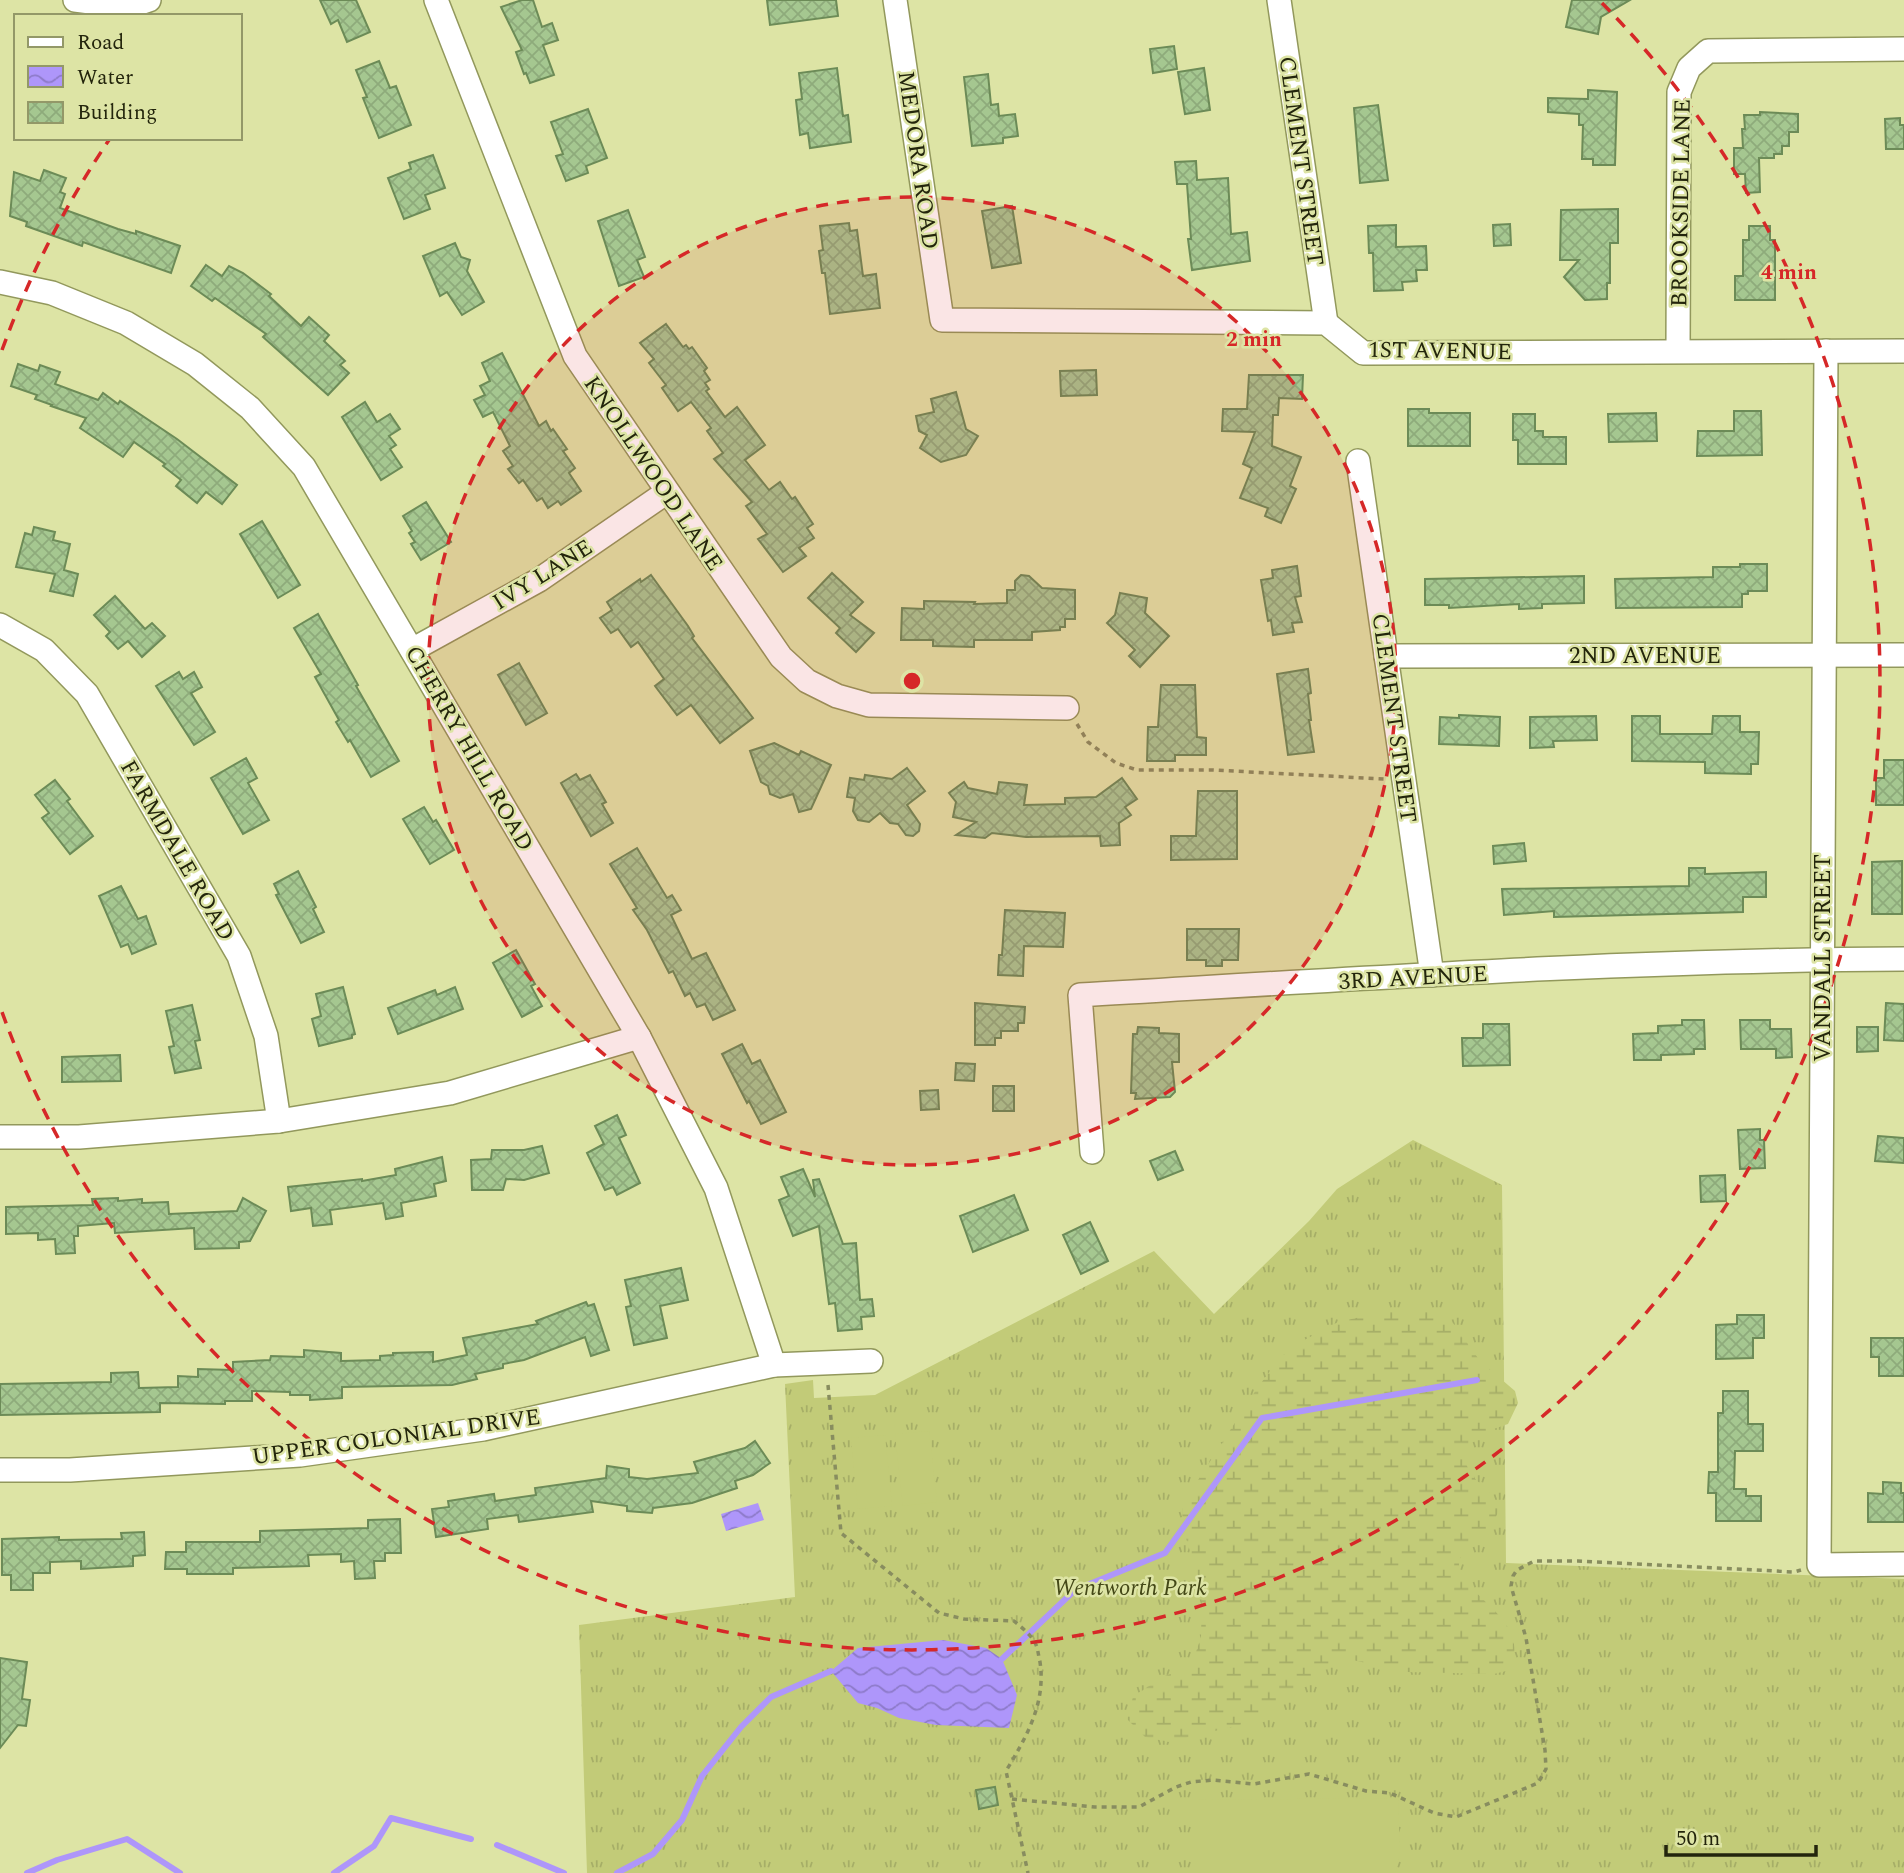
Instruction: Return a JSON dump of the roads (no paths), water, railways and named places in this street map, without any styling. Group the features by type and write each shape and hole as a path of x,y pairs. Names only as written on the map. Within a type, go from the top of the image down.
{"street":[{"path":"75,0 129,7 149,0"},
{"name":"KNOLLWOOD LANE","path":"436,0 575,356 770,643 807,681 837,696 869,705 1067,708"},
{"name":"MEDORA ROAD","path":"895,0 943,320 1326,323"},
{"name":"CLEMENT STREET","path":"1279,0 1326,323"},
{"name":"BROOKSIDE LANE","path":"1678,351 1679,92 1689,68 1708,51 1904,49"},
{"name":"CHERRY HILL ROAD","path":"0,282 52,293 126,323 195,364 250,408 304,467 639,1037 716,1188 774,1365"},
{"name":"1ST AVENUE","path":"1326,323 1363,353 1904,351"},
{"name":"VANDALL STREET","path":"1826,351 1819,1565 1904,1564"},
{"name":"CLEMENT STREET","path":"1357,461 1432,975"},
{"name":"IVY LANE","path":"412,650 539,580 667,492"},
{"name":"FARMDALE ROAD","path":"0,625 44,650 88,694 239,956 266,1036 279,1121"},
{"name":"2ND AVENUE","path":"1387,656 1904,655"},
{"name":"3RD AVENUE","path":"1092,1152 1080,995 1432,975 1822,959 1904,959"},
{"path":"0,1137 79,1138 279,1121 450,1093 639,1037"},
{"name":"UPPER COLONIAL DRIVE","path":"0,1470 70,1470 313,1453 483,1429 774,1365 871,1361"}],"water":[{"path":"758,1503 764,1520 726,1531 721,1514"},
{"path":"943,1640 986,1648 1002,1659 1017,1695 1009,1728 936,1725 899,1718 858,1703 831,1671 858,1648"}],"waterway":[{"path":"1002,1659 1075,1590 1165,1553 1262,1418 1477,1380"},
{"path":"617,1873 653,1854 682,1820 702,1776 741,1727 771,1697 831,1671"},
{"path":"334,1873 374,1846 391,1818 471,1839"},
{"path":"27,1873 57,1860 127,1839 180,1873"},
{"path":"497,1845 564,1873"}],"park label":[{"name":"Wentworth Park","path":"1130,1587"}]}
